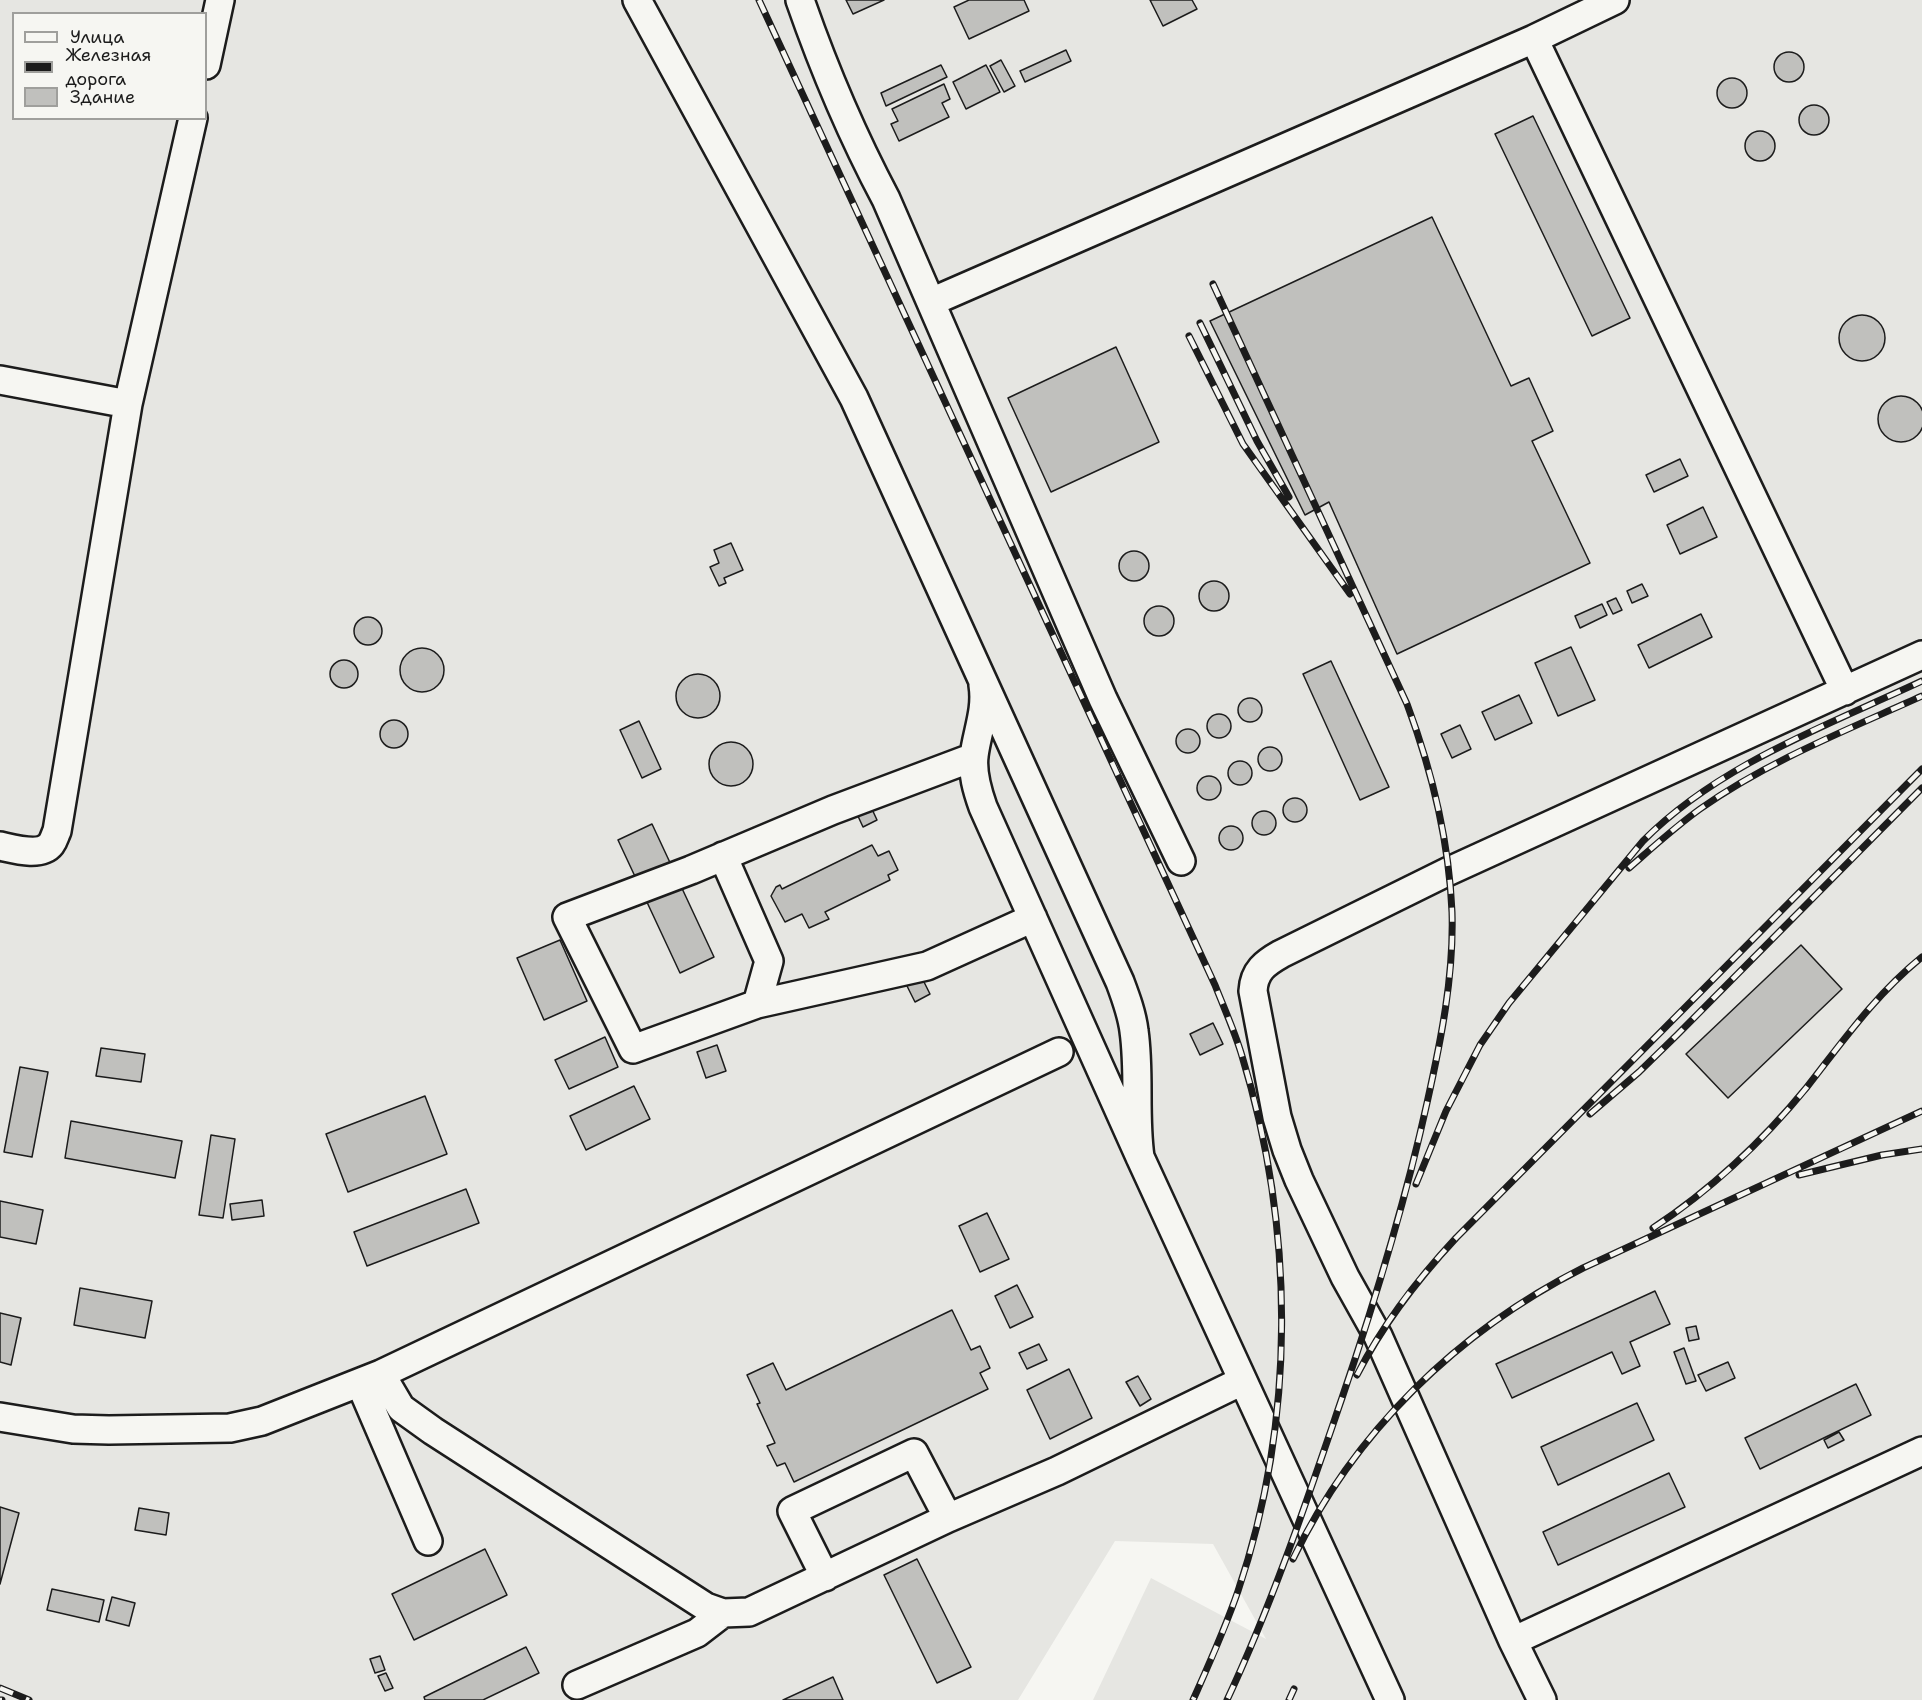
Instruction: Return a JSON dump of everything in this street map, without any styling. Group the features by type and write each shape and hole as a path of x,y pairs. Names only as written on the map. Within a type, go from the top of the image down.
{"street":[{"path":"207,60 220,0"},
{"path":"637,0 854,398 1120,982 1131,1011 1136,1051 1137,1132 1140,1157"},
{"path":"800,0 839,105 886,199 1103,699 1181,861"},
{"path":"931,302 1534,39 1615,0"},
{"path":"1534,39 1845,691"},
{"path":"0,846 41,850 50,845 57,831 128,404 193,120"},
{"path":"0,380 128,404"},
{"path":"1542,1700 1513,1641 1378,1336 1345,1277 1299,1180 1287,1150 1269,1080 1253,991 1254,983 1263,965 1281,954 1416,887 1922,655"},
{"path":"982,678 984,707 974,757 974,773 983,807 1242,1381 1390,1700"},
{"path":"974,757 833,810 723,856 567,916 633,1048 757,1004 927,966 1033,918"},
{"path":"723,856 768,961 757,1004"},
{"path":"0,1417 73,1429 230,1428 262,1421 370,1379 1059,1052"},
{"path":"370,1379 401,1408 433,1431 706,1607 723,1613 749,1612 948,1518 1057,1471 1242,1381"},
{"path":"370,1379 428,1540"},
{"path":"1513,1641 1922,1451"},
{"path":"825,1577 792,1511 802,1506 914,1453 948,1518"},
{"path":"577,1685 697,1633 723,1613"}],"shaded area":[{"path":"0,0 1922,0 1922,1700 1093,1700 1151,1578 1266,1639 1213,1544 1115,1541 1018,1700 0,1700"}],"building":[{"path":"846,0 884,0 853,14"},
{"path":"969,0 1024,0 1029,11 969,39 954,7"},
{"path":"1150,0 1192,0 1197,9 1163,26"},
{"path":"1066,50 1071,61 1025,82 1020,71"},
{"path":"1789,52 1795,53 1803,61 1803,73 1795,81 1789,82 1783,81 1775,73 1774,67 1775,61 1783,53"},
{"path":"1001,60 1015,86 1004,92 990,66"},
{"path":"941,65 947,77 886,106 881,93"},
{"path":"986,65 1000,92 966,109 953,82"},
{"path":"1732,78 1738,79 1746,87 1746,99 1738,107 1732,108 1726,107 1718,99 1717,93 1718,87 1726,79"},
{"path":"944,84 950,99 942,103 949,117 899,141 891,124 898,121 892,109"},
{"path":"1814,105 1820,106 1828,114 1828,126 1820,134 1814,135 1808,134 1800,126 1799,120 1800,114 1808,106"},
{"path":"1533,116 1630,318 1592,336 1495,134"},
{"path":"1760,131 1766,132 1774,140 1774,152 1766,160 1760,161 1754,160 1746,152 1745,146 1746,140 1754,132"},
{"path":"1432,217 1511,386 1529,378 1553,431 1532,441 1590,563 1397,654 1329,502 1305,515 1210,321"},
{"path":"1862,315 1878,322 1885,338 1878,354 1862,361 1846,354 1839,338 1846,322"},
{"path":"1116,347 1159,442 1051,492 1008,398"},
{"path":"1901,396 1910,398 1922,410 1922,428 1910,440 1901,442 1892,440 1880,428 1878,419 1880,410 1892,398"},
{"path":"1680,459 1688,476 1654,492 1646,475"},
{"path":"1703,507 1717,537 1680,554 1667,525"},
{"path":"731,543 743,570 724,578 726,583 719,586 710,567 719,563 714,550"},
{"path":"1134,551 1145,555 1149,566 1145,577 1134,581 1123,577 1119,566 1123,555"},
{"path":"1214,581 1225,585 1229,596 1225,607 1214,611 1203,607 1199,596 1203,585"},
{"path":"1642,584 1648,596 1632,603 1627,591"},
{"path":"1616,598 1622,610 1613,614 1607,602"},
{"path":"1602,604 1607,615 1580,628 1575,616"},
{"path":"1159,606 1170,610 1174,621 1170,632 1159,636 1148,632 1144,621 1148,610"},
{"path":"1701,614 1712,637 1649,668 1638,645"},
{"path":"368,617 378,621 382,631 378,641 368,645 358,641 354,631 358,621"},
{"path":"1571,647 1595,700 1558,716 1535,663"},
{"path":"422,648 437,655 444,670 437,685 422,692 407,685 400,670 407,655"},
{"path":"344,660 354,664 358,674 354,684 344,688 334,684 330,674 334,664"},
{"path":"1331,661 1389,787 1360,800 1303,674"},
{"path":"698,674 713,681 720,696 713,711 698,718 683,711 676,696 683,681"},
{"path":"1519,695 1532,723 1495,740 1482,712"},
{"path":"1250,698 1258,702 1262,710 1258,718 1250,722 1242,718 1238,710 1242,702"},
{"path":"1219,714 1227,718 1231,726 1227,734 1219,738 1211,734 1207,726 1211,718"},
{"path":"394,720 404,724 408,734 404,744 394,748 384,744 380,734 384,724"},
{"path":"639,721 661,769 642,778 620,730"},
{"path":"1460,725 1471,749 1452,758 1441,734"},
{"path":"1188,729 1196,733 1200,741 1196,749 1188,753 1180,749 1176,741 1180,733"},
{"path":"731,742 746,749 753,764 746,779 731,786 716,779 709,764 716,749"},
{"path":"1270,747 1278,751 1282,759 1278,767 1270,771 1262,767 1258,759 1262,751"},
{"path":"1240,761 1248,765 1252,773 1248,781 1240,785 1232,781 1228,773 1232,765"},
{"path":"1209,776 1217,780 1221,788 1217,796 1209,800 1201,796 1197,788 1201,780"},
{"path":"1295,798 1303,802 1307,810 1303,818 1295,822 1287,818 1283,810 1287,802"},
{"path":"871,807 877,820 863,827 857,814"},
{"path":"1264,811 1272,815 1276,823 1272,831 1264,835 1256,831 1252,823 1256,815"},
{"path":"652,824 714,957 680,973 618,840"},
{"path":"1231,826 1239,830 1243,838 1239,846 1231,850 1223,846 1219,838 1223,830"},
{"path":"872,845 878,856 889,851 898,870 888,875 890,880 825,912 829,919 809,928 802,914 785,922 771,896 776,887 780,885 782,889"},
{"path":"560,940 587,1001 544,1020 517,958"},
{"path":"1801,945 1842,989 1728,1098 1686,1054"},
{"path":"920,974 930,994 915,1002 905,982"},
{"path":"1213,1023 1223,1044 1200,1055 1190,1034"},
{"path":"605,1037 618,1067 569,1089 555,1060"},
{"path":"717,1045 726,1071 706,1078 697,1052"},
{"path":"101,1048 145,1054 141,1082 96,1076"},
{"path":"20,1067 48,1072 32,1157 4,1152"},
{"path":"634,1086 650,1119 586,1150 570,1116"},
{"path":"425,1096 447,1154 348,1192 326,1134"},
{"path":"71,1121 182,1141 175,1178 65,1158"},
{"path":"211,1135 235,1139 223,1218 199,1215"},
{"path":"466,1189 479,1223 367,1266 354,1232"},
{"path":"262,1200 264,1216 232,1220 230,1204"},
{"path":"0,1201 43,1210 36,1244 0,1237"},
{"path":"987,1213 1009,1259 980,1272 959,1226"},
{"path":"1017,1285 1033,1317 1010,1328 995,1296"},
{"path":"80,1288 152,1301 145,1338 74,1325"},
{"path":"1655,1291 1670,1324 1630,1342 1640,1366 1622,1374 1612,1352 1512,1398 1496,1364"},
{"path":"952,1310 971,1350 980,1346 990,1368 980,1373 988,1389 794,1482 785,1463 777,1466 767,1446 775,1443 747,1375 773,1363 786,1390"},
{"path":"0,1313 21,1318 11,1365 0,1362"},
{"path":"1696,1326 1699,1339 1689,1341 1686,1328"},
{"path":"1039,1344 1047,1360 1027,1369 1019,1353"},
{"path":"1684,1348 1696,1381 1686,1384 1674,1352"},
{"path":"1728,1362 1735,1378 1706,1391 1698,1375"},
{"path":"1069,1369 1092,1418 1050,1439 1027,1390"},
{"path":"1138,1376 1151,1399 1140,1406 1126,1382"},
{"path":"1856,1384 1871,1415 1760,1469 1745,1438"},
{"path":"1637,1403 1654,1440 1558,1485 1541,1447"},
{"path":"1839,1432 1844,1440 1828,1448 1824,1440"},
{"path":"1669,1473 1685,1507 1558,1565 1543,1532"},
{"path":"0,1507 19,1513 0,1584"},
{"path":"139,1508 169,1513 166,1535 135,1530"},
{"path":"485,1549 507,1595 414,1640 392,1594"},
{"path":"917,1559 971,1667 937,1683 884,1575"},
{"path":"52,1589 104,1600 99,1622 47,1610"},
{"path":"112,1597 135,1603 129,1626 106,1620"},
{"path":"526,1647 539,1673 483,1700 425,1700 424,1697"},
{"path":"380,1656 385,1670 375,1673 370,1659"},
{"path":"386,1673 393,1688 385,1691 378,1676"},
{"path":"833,1677 843,1700 783,1700"}],"railway":[{"path":"759,0 1215,985 1239,1047 1259,1122 1272,1189 1279,1256 1282,1324 1279,1392 1271,1459 1257,1526 1233,1605 1193,1700"},
{"path":"1213,284 1407,704 1438,806 1447,859 1452,912 1451,960 1442,1032 1409,1178 1389,1252 1302,1513 1259,1626 1227,1700"},
{"path":"1200,323 1257,441 1289,497"},
{"path":"1189,336 1243,444 1350,594"},
{"path":"1416,1184 1446,1111 1480,1045 1509,1003 1643,841 1673,814 1705,790 1739,769 1811,731 1922,681"},
{"path":"1629,868 1691,816 1753,776 1808,747 1922,696"},
{"path":"1357,1375 1378,1338 1402,1303 1456,1238 1922,769"},
{"path":"1590,1114 1639,1072 1677,1035 1922,788"},
{"path":"1653,1228 1716,1181 1754,1146 1807,1087 1875,1002 1922,957"},
{"path":"1293,1559 1346,1469 1379,1428 1452,1354 1494,1322 1537,1293 1583,1268 1922,1111"},
{"path":"1799,1175 1882,1155 1922,1149"},
{"path":"0,1688 29,1700"},
{"path":"1289,1700 1294,1689"}]}
